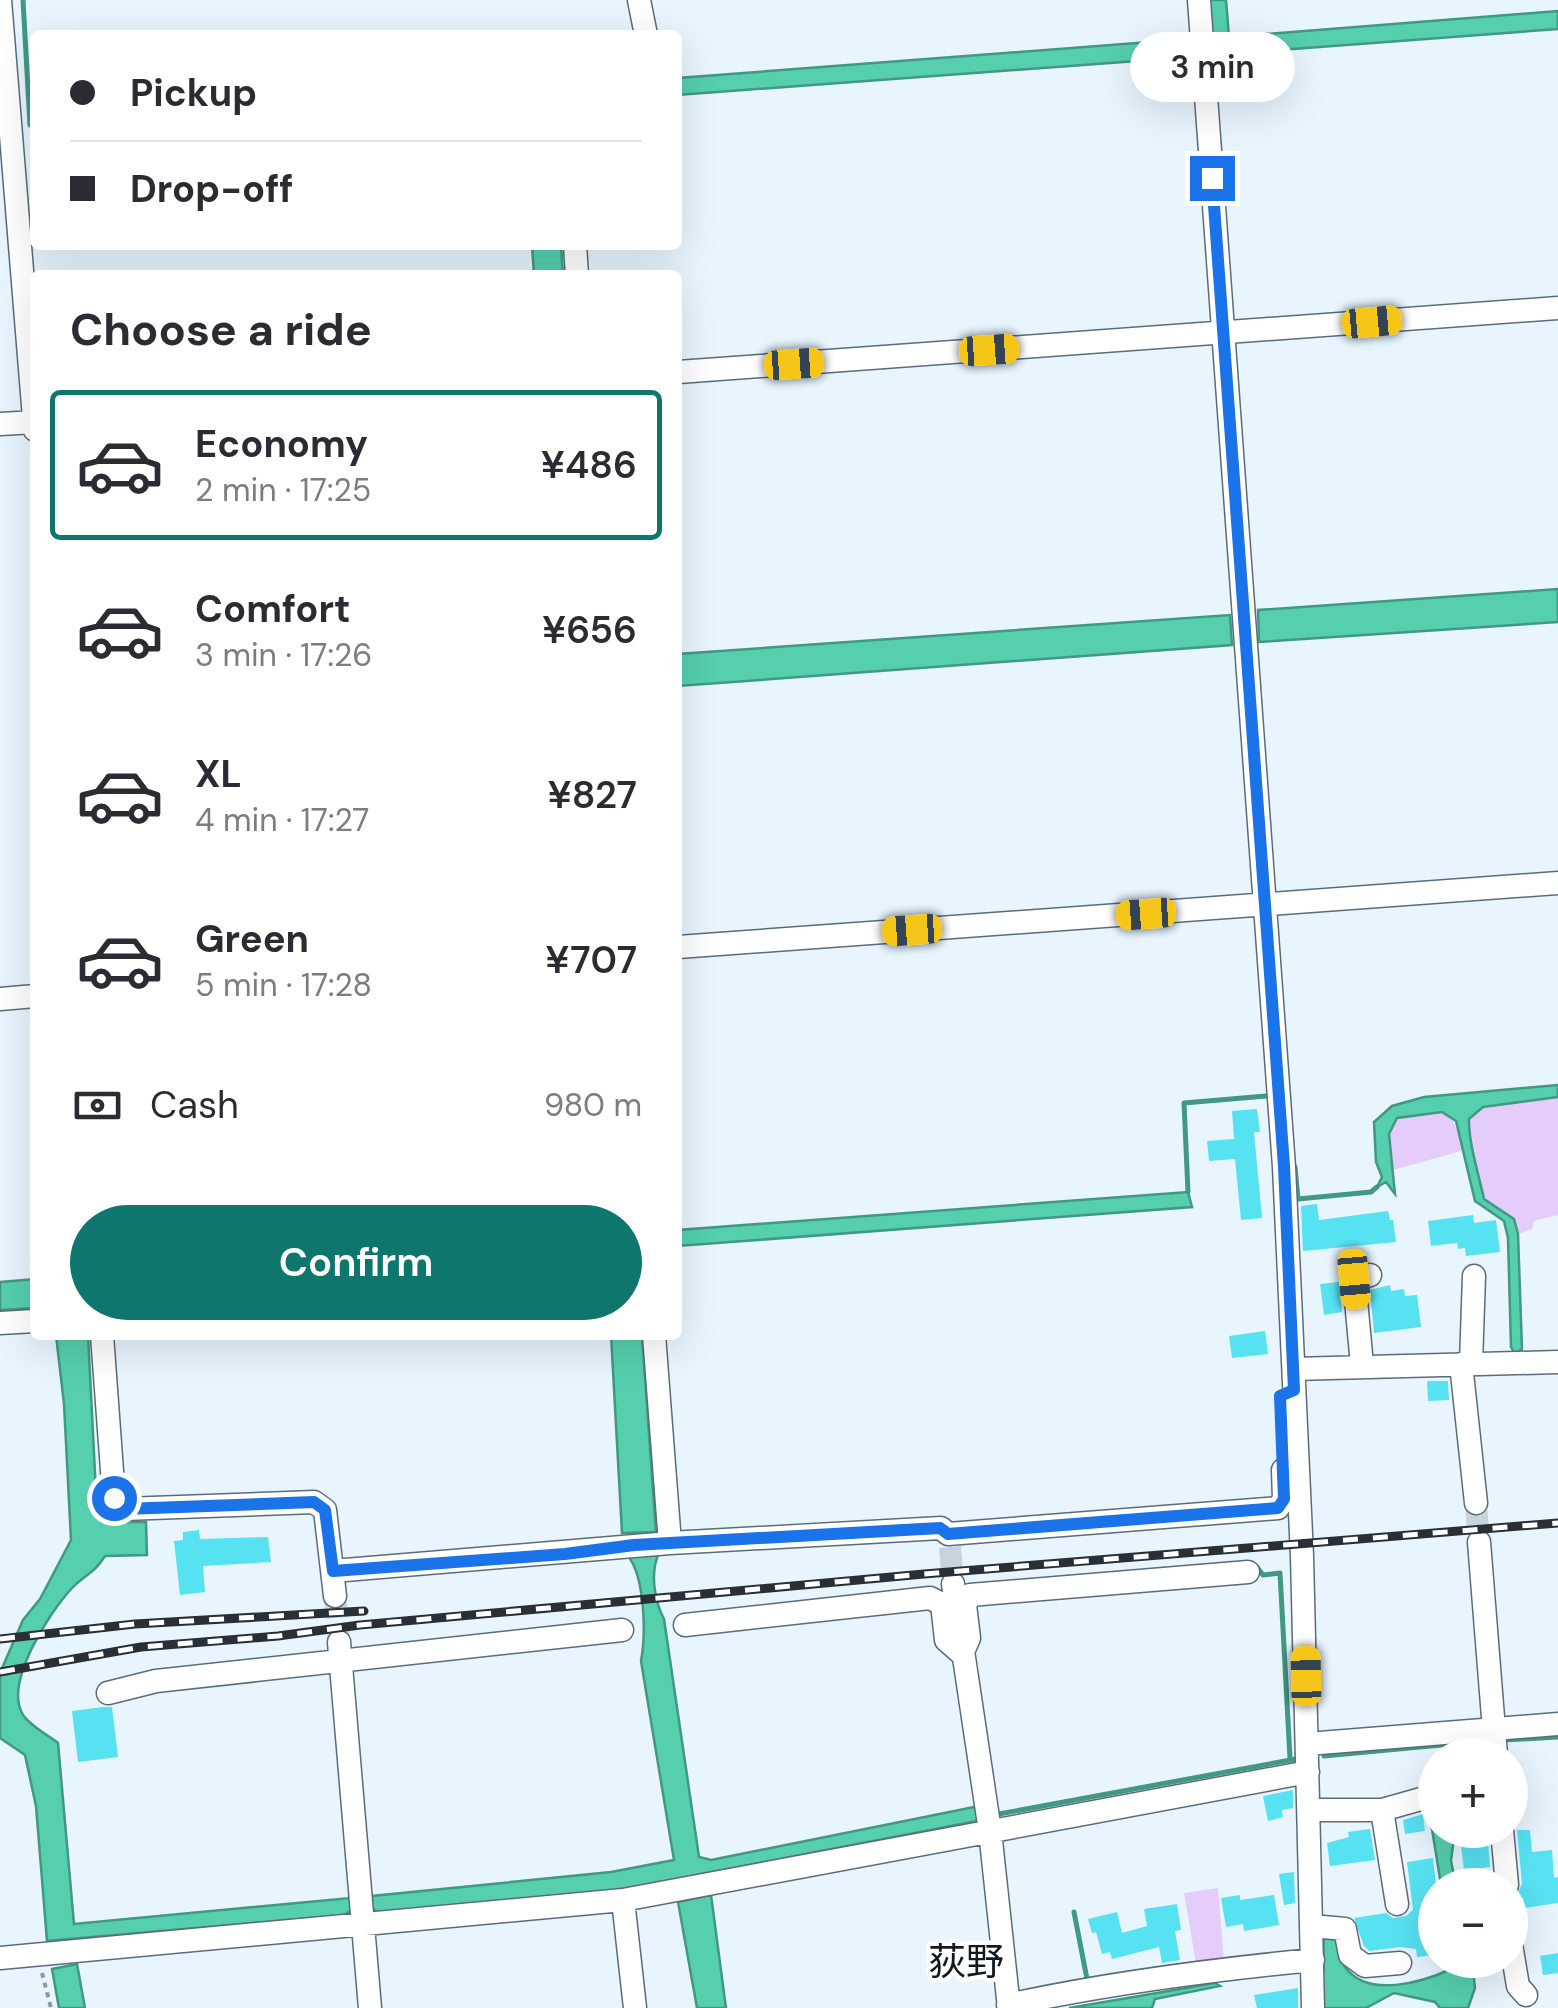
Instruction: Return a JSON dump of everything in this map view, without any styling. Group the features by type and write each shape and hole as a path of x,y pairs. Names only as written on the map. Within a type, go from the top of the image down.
{"street":[{"path":"0,0 30,356"},
{"path":"639,0 645,30"},
{"path":"1199,0 1284,1166 1314,2008"},
{"path":"682,372 1558,308"},
{"path":"0,424 30,422"},
{"path":"682,947 1558,883"},
{"path":"0,998 30,996"},
{"path":"1362,1365 1354,1279 1370,1275"},
{"path":"1474,1276 1466,1363 1476,1503"},
{"path":"0,1323 30,1320"},
{"path":"102,1340 114,1498 124,1509 314,1502 325,1510 335,1596"},
{"path":"651,1544 654,1340"},
{"path":"333,1571 651,1544 940,1528 949,1541 1278,1508 1284,1499 1280,1396 1294,1380 1362,1365 1558,1362"},
{"path":"1479,1542 1495,1738"},
{"path":"962,1654 969,1638 964,1605 970,1595 1248,1572"},
{"path":"953,1584 990,1831 1008,2006 1100,1985 1312,1960"},
{"path":"684,1624 930,1598 942,1604 946,1640 962,1654"},
{"path":"108,1693 340,1651 622,1630"},
{"path":"340,1651 370,2008"},
{"path":"1307,1744 1558,1724"},
{"path":"0,1958 362,1910 623,1900 1308,1772"},
{"path":"1308,1810 1382,1810 1418,1800"},
{"path":"1382,1810 1398,1904"},
{"path":"623,1900 635,2008"},
{"path":"1312,1926 1345,1929 1350,1955 1366,1966 1400,1963"},
{"path":"1517,1978 1526,1995"}],"path":[{"path":"51,2008 54,1952"}],"shaded area":[{"path":"1210,0 1226,0 1229,37 1558,11 1558,29 1213,55"},
{"path":"1188,39 1190,57 682,95 682,78"},
{"path":"532,250 561,250 563,270 534,270"},
{"path":"1558,589 1558,622 1259,642 1258,610"},
{"path":"1230,615 1232,645 682,686 682,654"},
{"path":"1558,1085 1558,1097 1483,1107 1469,1119 1484,1199 1514,1219 1518,1234 1522,1349 1515,1354 1511,1347 1508,1238 1504,1221 1475,1201 1456,1121 1442,1112 1397,1118 1389,1134 1395,1194 1386,1182 1377,1187 1382,1177 1376,1162 1374,1122 1392,1106 1424,1097"},
{"path":"1558,1097 1558,1215 1534,1221 1532,1229 1518,1234 1514,1219 1484,1199 1469,1118 1483,1107"},
{"path":"1422,1112 1449,1116 1465,1150 1393,1170 1389,1134 1397,1118"},
{"path":"1188,1192 1192,1207 682,1246 682,1230"},
{"path":"30,1279 30,1308 0,1310 0,1282"},
{"path":"57,1340 88,1340 97,1512 102,1522 146,1522 147,1555 105,1556 72,1588 42,1630 19,1683 22,1713 58,1743 74,1924 350,1898 351,1910 345,1915 47,1941 36,1806 25,1755 0,1738 0,1673 23,1620 40,1599 71,1540"},
{"path":"611,1340 642,1340 656,1532 622,1533"},
{"path":"659,1553 654,1586 664,1619 699,1857 711,1860 979,1806 982,1820 619,1890 377,1912 372,1908 372,1896 611,1872 674,1860 641,1661 641,1591 628,1556"},
{"path":"1435,1848 1453,1848 1452,1868 1438,1868"},
{"path":"1218,1888 1224,1961 1196,1964 1184,1893"},
{"path":"711,1895 726,2008 697,2008 678,1902"},
{"path":"1324,1935 1336,1936 1343,1964 1367,1983 1396,1985 1427,1978 1474,1978 1468,2008 1440,2008 1435,2002 1394,1993 1366,2008 1322,2008"},
{"path":"77,1964 85,2008 59,2008 52,1969"},
{"path":"1215,1983 1220,1986 1155,1999 1152,2008 1069,2008"}],"building":[{"path":"1257,1109 1260,1132 1254,1132 1262,1218 1241,1220 1235,1159 1209,1161 1207,1141 1234,1139 1232,1111"},
{"path":"1317,1204 1319,1220 1388,1211 1396,1242 1303,1251 1301,1206"},
{"path":"1473,1215 1474,1223 1496,1220 1500,1252 1466,1256 1465,1248 1458,1249 1457,1243 1431,1246 1428,1221"},
{"path":"1339,1282 1342,1312 1324,1315 1320,1284"},
{"path":"1390,1285 1391,1291 1404,1289 1405,1296 1417,1295 1421,1327 1374,1333 1370,1290"},
{"path":"1265,1331 1268,1354 1232,1358 1229,1336"},
{"path":"1427,1381 1448,1381 1449,1400 1428,1401"},
{"path":"199,1530 200,1539 268,1537 271,1562 203,1566 205,1592 180,1595 174,1541 183,1540 183,1532"},
{"path":"112,1707 118,1757 78,1762 72,1711"},
{"path":"1293,1790 1293,1808 1282,1810 1283,1817 1268,1821 1263,1796"},
{"path":"1418,1816 1418,1832 1405,1834 1403,1820"},
{"path":"1370,1829 1375,1860 1330,1866 1327,1843 1349,1837 1348,1832"},
{"path":"1530,1830 1532,1852 1552,1850 1558,1903 1528,1908 1528,1868 1521,1868 1519,1848 1528,1848"},
{"path":"1461,1848 1488,1848 1490,1867 1464,1868"},
{"path":"1433,1858 1434,1868 1418,1868 1418,1957 1416,1949 1401,1947 1369,1951 1354,1918 1386,1913 1393,1918 1413,1910 1407,1862"},
{"path":"1294,1872 1295,1903 1284,1905 1279,1874"},
{"path":"1240,1895 1240,1900 1274,1895 1279,1925 1244,1931 1243,1924 1226,1927 1221,1898"},
{"path":"1177,1904 1181,1930 1175,1931 1180,1960 1162,1963 1159,1947 1112,1959 1110,1952 1102,1954 1088,1919 1117,1912 1122,1933 1147,1926 1144,1909"},
{"path":"1558,1953 1558,1973 1543,1975 1540,1956"},
{"path":"1298,1988 1298,2008 1257,2008 1254,1995"}],"waterway":[{"path":"23,0 30,125"},
{"path":"1188,1192 1184,1103 1266,1096"},
{"path":"1295,1167 1298,1199 1371,1192 1377,1187"},
{"path":"1257,1567 1263,1575 1280,1573 1290,1758"},
{"path":"1528,1739 1558,1737"},
{"path":"1324,1756 1418,1747"},
{"path":"999,1814 1296,1759"},
{"path":"1074,1912 1087,1979"}],"tunnel":[{"path":"1476,1503 1479,1542"},
{"path":"950,1547 953,1584"},
{"path":"335,1596 339,1642"}],"railway":[{"path":"0,1672 141,1647 360,1625 1558,1523"},
{"path":"0,1639 135,1624 364,1611"}],"district":[{"name":"荻野","path":"966,1962"}],"route":[{"path":"114,1498 124,1509 314,1502 325,1510 333,1571 565,1554 634,1545 940,1528 948,1534 1278,1508 1284,1499 1280,1396 1294,1390 1284,1166 1212,178"}]}
